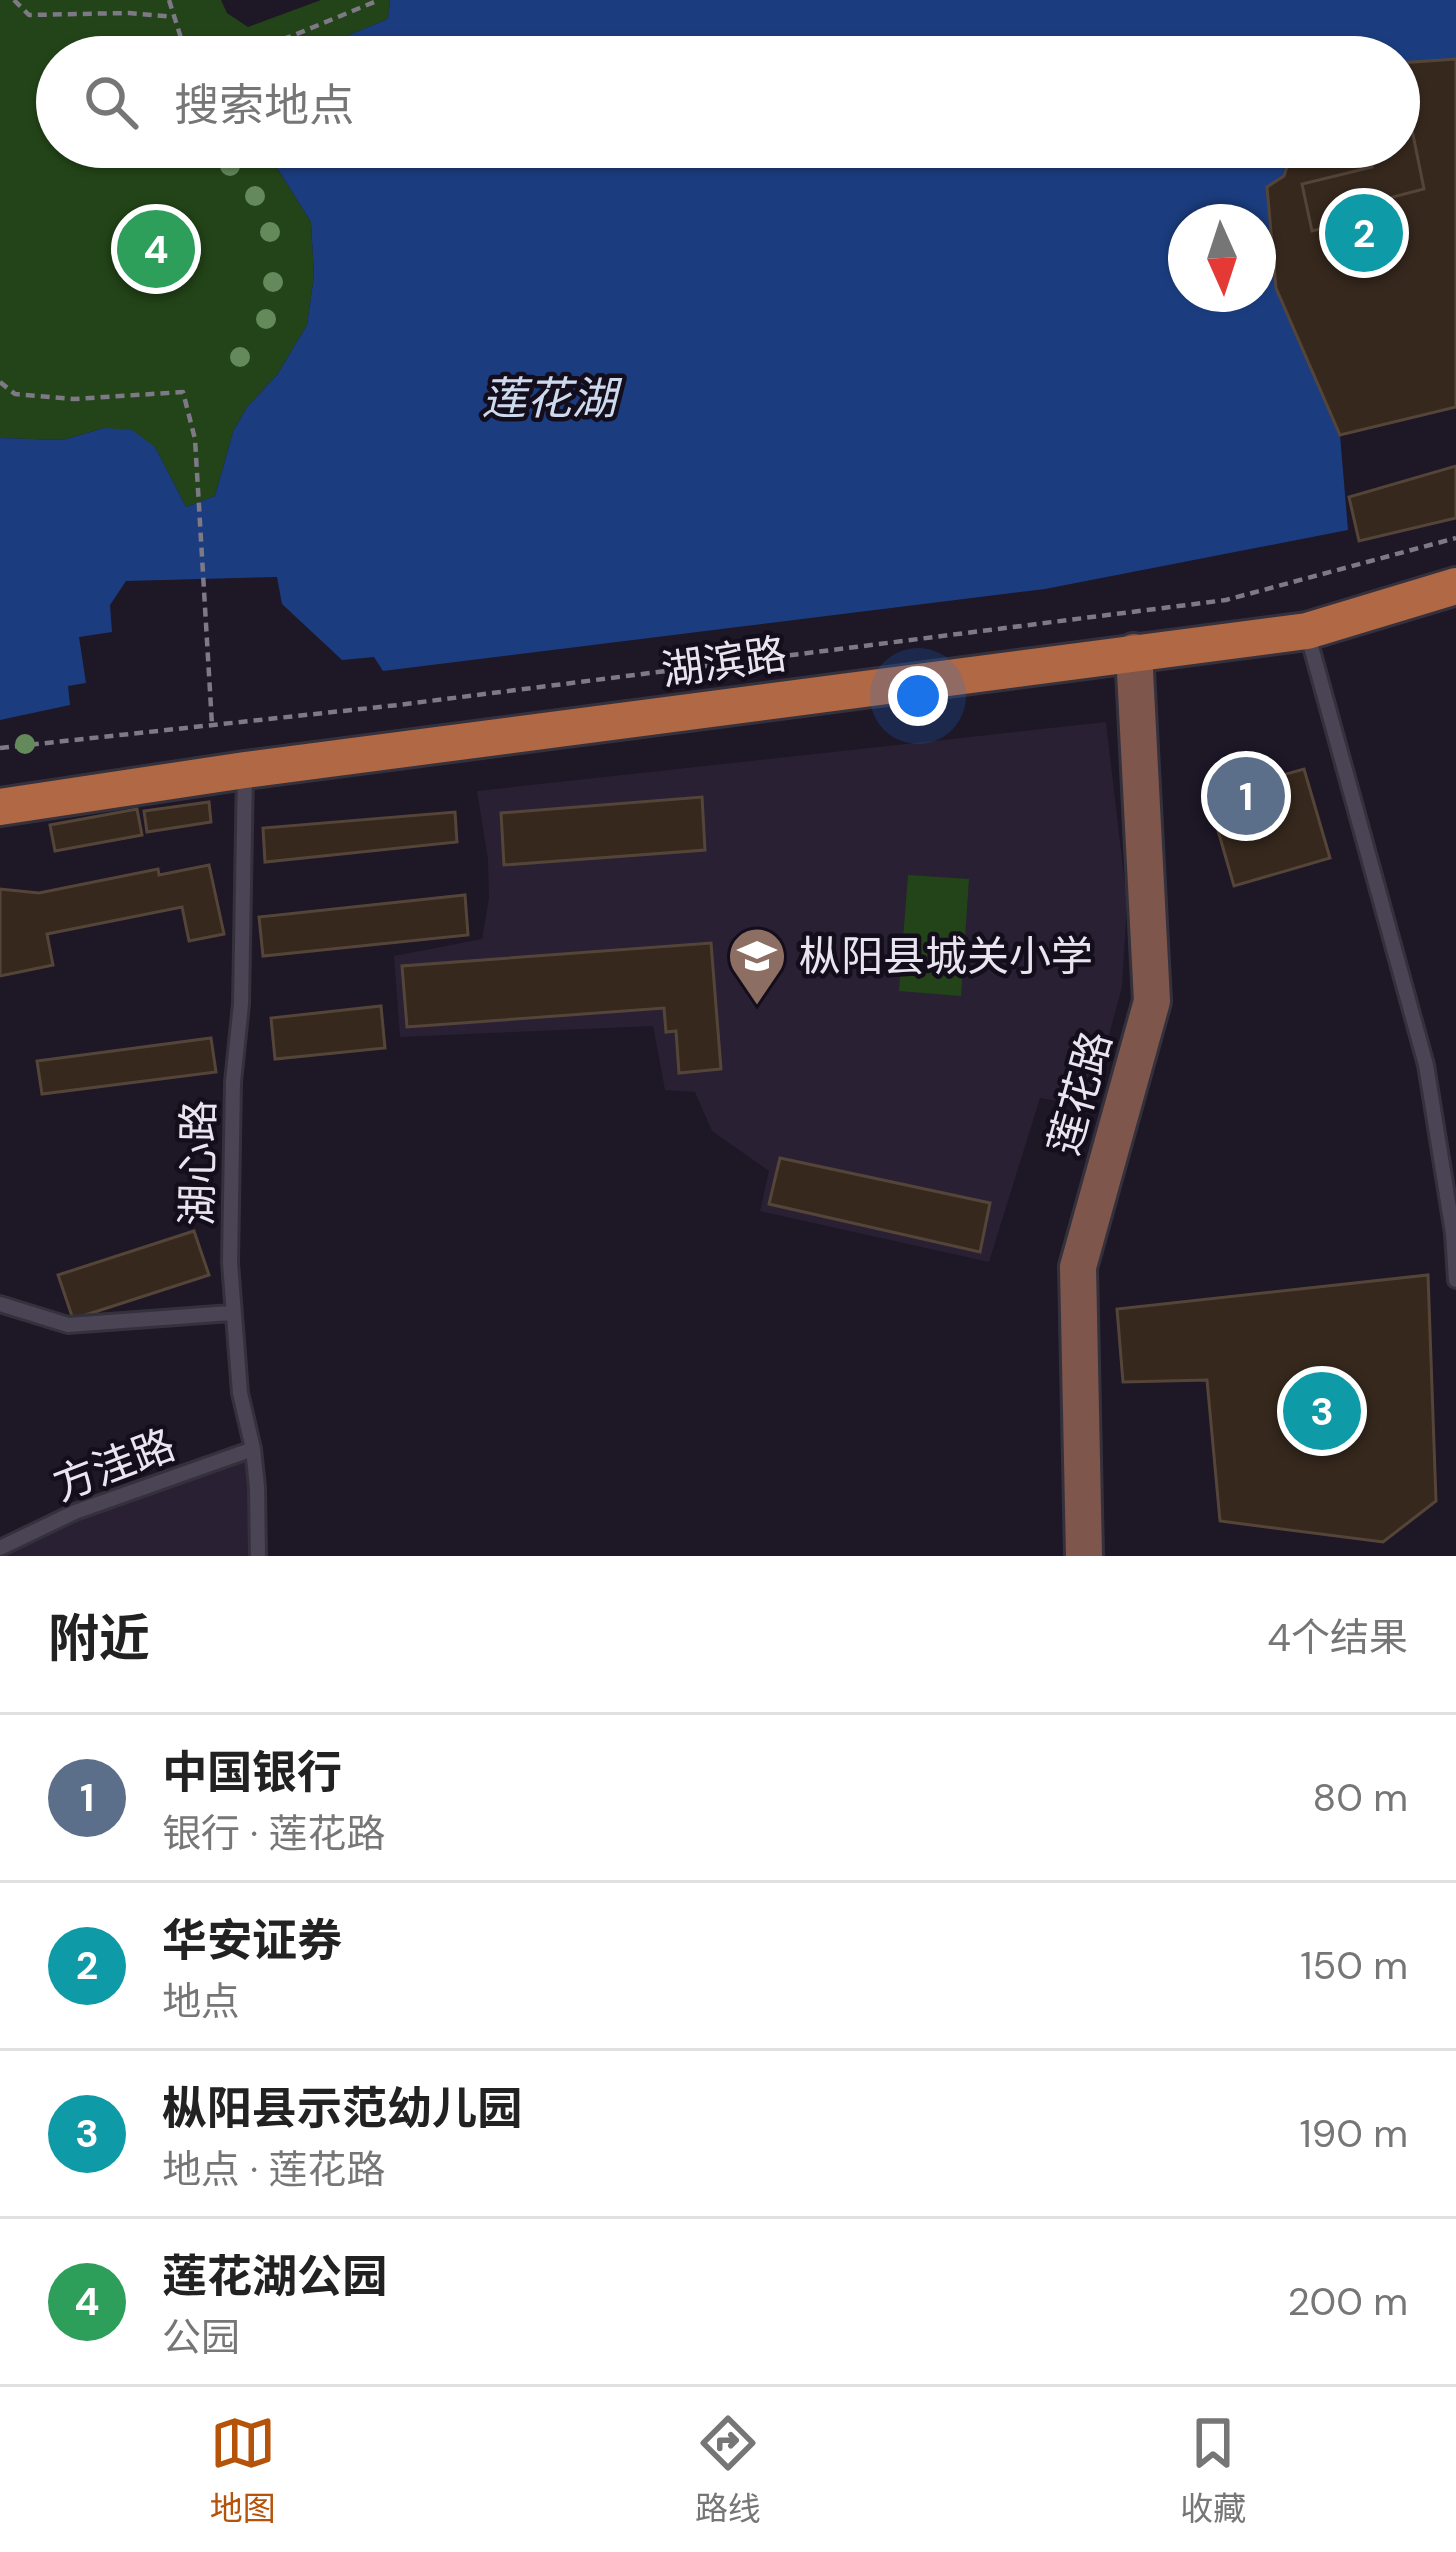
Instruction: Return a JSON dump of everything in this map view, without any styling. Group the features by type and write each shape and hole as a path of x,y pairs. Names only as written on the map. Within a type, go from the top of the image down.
{"main road":[{"name":"湖滨路","path":"0,807 244,770 1307,631 1456,586"},
{"name":"莲花路","path":"1084,1556 1078,1268 1152,1001 1134,652"}],"lane":[{"path":"1307,631 1426,1065 1456,1280"},
{"name":"湖心路","path":"244,770 241,1004 232,1082 231,1313 240,1393 253,1449 258,1556"},
{"path":"0,1304 68,1325 231,1313"},
{"name":"方洼路","path":"0,1548 75,1512 253,1449"}],"path":[{"path":"14,0 29,14 176,17"},
{"path":"169,0 181,36"},
{"path":"289,36 379,0"},
{"path":"0,382 15,394 74,399 183,392 195,440 212,725"},
{"path":"0,748 421,703 1226,600 1456,538"}],"shaded area":[{"name":"枞阳县城关小学","path":"1106,722 1127,902 1122,987 1090,1106 1040,1098 989,1262 760,1211 769,1171 712,1131 695,1092 665,1090 653,1026 400,1037 394,956 482,939 489,898 488,860 477,791"},
{"path":"253,1449 257,1556 0,1556 0,1548"}],"green space":[{"path":"0,0 221,0 227,13 248,27 321,0 390,0 388,19 346,36 36,36 36,168 277,168 311,222 314,276 307,325 277,375 247,407 233,432 215,496 186,507 155,447 104,428 63,440 0,438"},
{"path":"908,875 969,879 961,996 899,991"}],"water":[{"path":"390,0 1456,0 1456,59 1420,62 1420,36 346,36 388,19"},
{"name":"莲花湖","path":"277,168 1287,168 1284,176 1267,188 1268,204 1168,204 1168,312 1276,312 1276,288 1340,435 1348,530 1045,589 383,671 374,657 342,660 282,604 277,577 126,581 110,605 112,632 79,637 86,683 68,686 70,705 0,720 0,438 63,440 104,428 132,430 155,447 186,507 215,496 233,432 247,407 277,375 307,325 314,276 311,222"}],"building":[{"path":"1456,59 1456,407 1340,435 1276,288 1276,204 1269,204 1267,187 1284,176 1287,168 1420,168 1420,62"},
{"path":"1368,168 1420,168 1424,189 1385,199 1388,213 1312,231 1302,184"},
{"path":"1456,466 1456,518 1359,541 1349,497"},
{"path":"1304,769 1330,858 1234,886 1208,796"},
{"path":"702,797 705,850 504,865 501,813"},
{"path":"209,802 211,822 147,832 144,811"},
{"path":"137,809 142,835 55,851 50,825"},
{"path":"455,812 457,842 265,862 263,828"},
{"path":"209,865 224,934 189,941 182,907 47,934 53,965 0,976 0,889 39,893 158,869 159,875"},
{"path":"465,895 468,935 263,956 259,917"},
{"path":"711,943 721,1069 679,1073 676,1031 666,1032 664,1008 407,1027 402,966"},
{"path":"381,1006 385,1048 275,1059 271,1018"},
{"path":"211,1038 216,1072 42,1094 37,1061"},
{"path":"780,1158 990,1203 980,1252 769,1204"},
{"path":"194,1231 209,1275 73,1319 58,1275"},
{"path":"1428,1275 1436,1501 1383,1542 1220,1521 1207,1380 1123,1382 1117,1309"}],"place":[{"name":"华安证券","path":"1364,233"},
{"name":"莲花湖公园","path":"156,249"},
{"name":"中国银行","path":"1246,796"},
{"name":"枞阳县城关小学","path":"757,1007"},
{"name":"枞阳县示范幼儿园","path":"1322,1411"}]}
